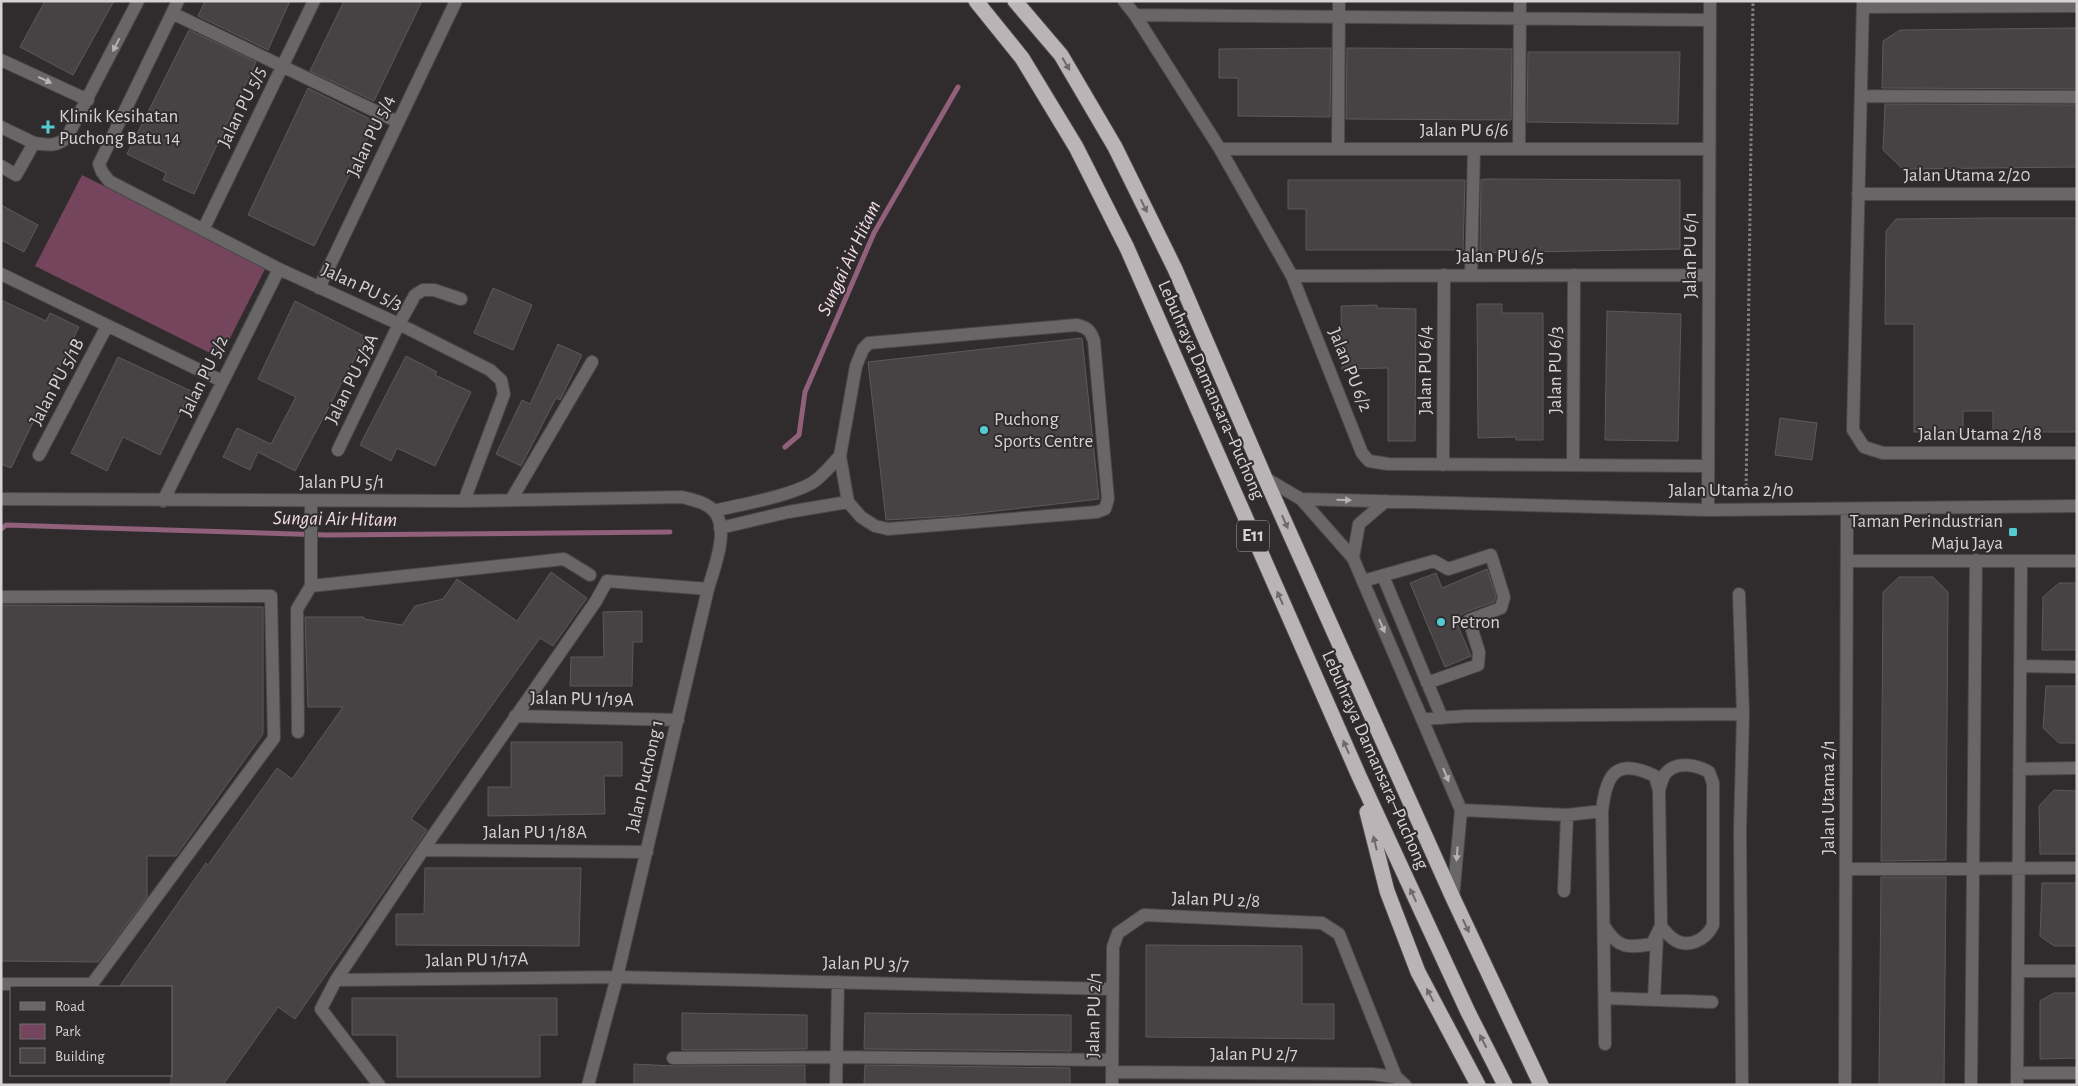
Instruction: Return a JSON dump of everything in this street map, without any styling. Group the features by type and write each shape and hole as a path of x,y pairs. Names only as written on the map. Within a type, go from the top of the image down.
{"highway":[{"name":"Lebuhraya Damansara–Puchong","path":"976,1 1022,58 1076,147 1123,240 1358,776 1468,1012 1505,1085"},
{"name":"Lebuhraya Damansara–Puchong","path":"1015,1 1061,55 1115,147 1175,269 1265,478 1453,898 1541,1085"},
{"path":"1358,776 1387,891 1418,972 1478,1085"}],"street":[{"path":"1,127 34,143 51,145 61,143 67,138 138,1"},
{"name":"Jalan PU 5/5","path":"203,230 314,1"},
{"name":"Jalan PU 5/4","path":"320,288 456,1"},
{"path":"1027,1 1036,25"},
{"name":"Jalan PU 6/2","path":"1124,1 1135,15 1220,149 1292,276 1365,457 1369,461 1379,464 1708,466"},
{"path":"1338,149 1339,1"},
{"path":"1519,149 1520,1"},
{"name":"Jalan PU 6/1","path":"1708,510 1710,1"},
{"path":"1858,194 1863,4 2077,6"},
{"path":"175,7 283,66 398,122"},
{"name":"Jalan PU 5/3","path":"175,7 99,164 102,172 109,181 279,269 399,324 490,370 501,380 504,394 464,501"},
{"path":"1135,15 1710,20"},
{"path":"1,60 88,100"},
{"path":"1861,96 2077,97"},
{"path":"1,166 16,175 34,143"},
{"name":"Jalan PU 6/6","path":"1220,149 1709,149"},
{"path":"1471,275 1474,149"},
{"name":"Jalan Utama 2/20","path":"1858,194 2077,194"},
{"name":"Jalan Utama 2/18","path":"1858,194 1853,430 1864,447 1882,453 2077,453"},
{"name":"Jalan PU 5/2","path":"163,501 279,269"},
{"path":"1,274 222,381"},
{"name":"Jalan PU 6/4","path":"1443,464 1444,275"},
{"name":"Jalan PU 6/3","path":"1573,465 1574,275"},
{"name":"Jalan PU 6/5","path":"1292,276 1709,275"},
{"name":"Jalan PU 5/3A","path":"338,450 415,295 424,290 434,290 461,299"},
{"path":"1076,325 1085,327 1091,332 1094,341 1108,499 1105,509 1097,512 888,529 875,526 861,517 848,502 840,456 856,366 863,349 869,343 1076,325"},
{"name":"Jalan PU 5/1B","path":"39,455 107,326"},
{"path":"511,500 592,362"},
{"path":"714,511 789,492 811,483 840,456"},
{"name":"Jalan Utama 2/10","path":"1265,478 1301,499 1708,510 2077,506"},
{"name":"Jalan PU 5/1","path":"1,499 464,501 682,497 701,502 714,511"},
{"path":"1301,499 1353,558 1461,810 1453,898"},
{"path":"298,732 297,609 310,586 311,501"},
{"path":"1353,558 1359,524 1386,501"},
{"path":"720,528 788,512 848,502"},
{"name":"Jalan Utama 2/1","path":"1845,1085 1847,509"},
{"name":"Jalan Puchong 1","path":"588,1085 617,977 720,544 720,528 714,511"},
{"path":"1363,581 1434,561 1448,569 1491,555 1504,597 1501,608 1469,620 1479,652 1478,665 1427,683"},
{"path":"310,586 564,559 590,576"},
{"path":"1847,560 2077,561"},
{"path":"1971,1085 1976,560"},
{"path":"2021,560 2017,1079 2077,1073"},
{"path":"1382,576 1442,718"},
{"path":"379,1085 321,1009 336,980 515,716 596,601 607,581 708,589"},
{"path":"1739,594 1743,714 1740,831 1742,1085"},
{"path":"1,597 271,596 274,738 92,984 1,984"},
{"path":"2020,666 2077,667"},
{"path":"1422,720 1467,716 1743,714"},
{"name":"Jalan PU 1/19A","path":"515,716 678,720"},
{"path":"1659,790 1665,773 1672,767 1682,765 1702,768 1709,772 1713,783 1713,925 1709,933 1697,941 1684,944 1659,930"},
{"path":"1605,1044 1602,811 1604,792 1611,775 1617,770 1630,768 1644,770 1655,776 1659,790 1659,930 1654,1000"},
{"path":"2019,768 2077,768"},
{"path":"1461,810 1567,815 1602,811"},
{"path":"1564,891 1567,815"},
{"name":"Jalan PU 1/18A","path":"424,850 647,852"},
{"path":"1846,869 2077,868"},
{"name":"Jalan PU 2/8","path":"1113,947 1118,933 1144,915 1322,923 1339,934 1401,1081"},
{"path":"1604,926 1610,936 1617,942 1630,948 1652,944 1659,930"},
{"name":"Jalan PU 2/1","path":"1112,1072 1113,947"},
{"path":"2018,971 2077,971"},
{"name":"Jalan PU 1/17A","path":"336,980 617,977"},
{"name":"Jalan PU 3/7","path":"617,977 1113,988"},
{"path":"836,1085 838,982"},
{"path":"1605,998 1712,1002"},
{"name":"Jalan PU 2/7","path":"673,1058 836,1057 1112,1072 1372,1074 1401,1081"}],"path":[{"path":"1746,510 1753,1"}],"green space":[{"path":"82,175 266,267 220,358 35,266"}],"building":[{"path":"45,1 114,1 73,75 20,47"},
{"path":"205,1 290,1 268,50 198,16"},
{"path":"344,1 422,1 374,101 310,71"},
{"path":"2077,28 2077,89 1882,88 1883,41 1900,30"},
{"path":"189,30 256,62 194,194 163,180 166,173 127,154"},
{"path":"1331,48 1330,117 1238,116 1238,78 1219,78 1219,49"},
{"path":"1347,48 1512,49 1511,120 1346,119"},
{"path":"1528,52 1680,52 1678,124 1527,122"},
{"path":"308,88 376,122 314,246 248,215"},
{"path":"1885,104 2077,105 2077,167 1903,169 1883,150"},
{"path":"1288,180 1465,180 1463,250 1306,250 1306,209 1288,209"},
{"path":"1481,180 1680,180 1680,249 1483,253 1483,250 1480,250"},
{"path":"1,205 38,225 24,252 1,240"},
{"path":"2077,218 2077,432 1993,432 1993,411 1963,411 1963,432 1914,432 1914,324 1885,324 1886,231 1896,219"},
{"path":"493,288 532,305 513,350 474,333"},
{"path":"1,300 46,321 50,313 79,327 11,468 1,464"},
{"path":"295,301 366,337 295,471 258,452 250,470 223,457 237,428 271,444 296,397 258,379"},
{"path":"1477,304 1502,304 1502,313 1543,313 1543,440 1516,440 1516,437 1478,438"},
{"path":"1377,305 1377,308 1416,309 1415,441 1388,441 1388,368 1342,369 1341,306"},
{"path":"1607,311 1681,314 1678,441 1605,440"},
{"name":"Puchong Sports Centre","path":"1082,338 1099,499 953,516 886,520 868,362"},
{"path":"558,344 582,355 560,400 556,398 521,466 496,454 522,400 530,404"},
{"path":"406,356 437,372 435,375 471,392 435,466 397,448 391,461 360,445"},
{"path":"118,357 191,391 160,455 123,437 107,471 71,453"},
{"path":"1780,418 1817,423 1812,460 1775,455"},
{"name":"Petron","path":"1487,569 1496,597 1494,602 1466,612 1455,619 1471,656 1445,667 1410,583 1436,573 1442,588"},
{"path":"551,572 587,598 553,646 540,638 411,819 427,830 295,1019 278,1007 223,1085 171,1085 172,986 120,986 206,863 208,865 277,768 292,779 343,707 308,707 305,617 364,617 364,619 402,625 415,606 443,599 457,579 517,621"},
{"path":"1899,577 1933,577 1948,592 1946,860 1881,861 1883,592"},
{"path":"2059,583 2077,583 2077,650 2042,650 2043,597"},
{"path":"1,605 263,607 263,734 176,856 147,856 147,897 98,962 1,961"},
{"path":"642,611 642,642 633,642 632,686 570,686 571,657 604,657 603,612"},
{"path":"2046,686 2077,686 2077,743 2059,743 2043,728"},
{"path":"511,742 622,742 622,776 604,776 605,814 488,816 488,787 511,787"},
{"path":"2054,790 2077,791 2077,854 2040,854 2039,806"},
{"path":"425,868 581,868 579,946 396,945 396,914 424,914"},
{"path":"1881,877 1946,877 1944,1085 1879,1085"},
{"path":"2042,883 2077,883 2077,946 2054,946 2040,936"},
{"path":"1146,945 1302,946 1302,1004 1334,1004 1334,1039 1146,1037"},
{"path":"2054,993 2077,993 2077,1058 2040,1059 2040,1001"},
{"path":"352,998 557,998 557,1035 540,1035 540,1077 397,1077 397,1035 352,1035"},
{"path":"682,1013 807,1015 807,1049 682,1050"},
{"path":"865,1013 1071,1015 1071,1051 864,1049"},
{"path":"634,1064 673,1066 805,1065 805,1085 634,1085"},
{"path":"865,1065 1070,1068 1070,1085 864,1085"}],"waterway":[{"name":"Sungai Air Hitam","path":"785,447 799,435 805,392 874,233 958,87"},
{"name":"Sungai Air Hitam","path":"1,529 6,525 327,535 670,532"}],"place":[{"name":"Klinik Kesihatan Puchong Batu 14","path":"48,127"},
{"name":"Puchong Sports Centre","path":"984,430"},
{"name":"Taman Perindustrian Maju Jaya","path":"2013,532"},
{"name":"Petron","path":"1441,622"}]}
